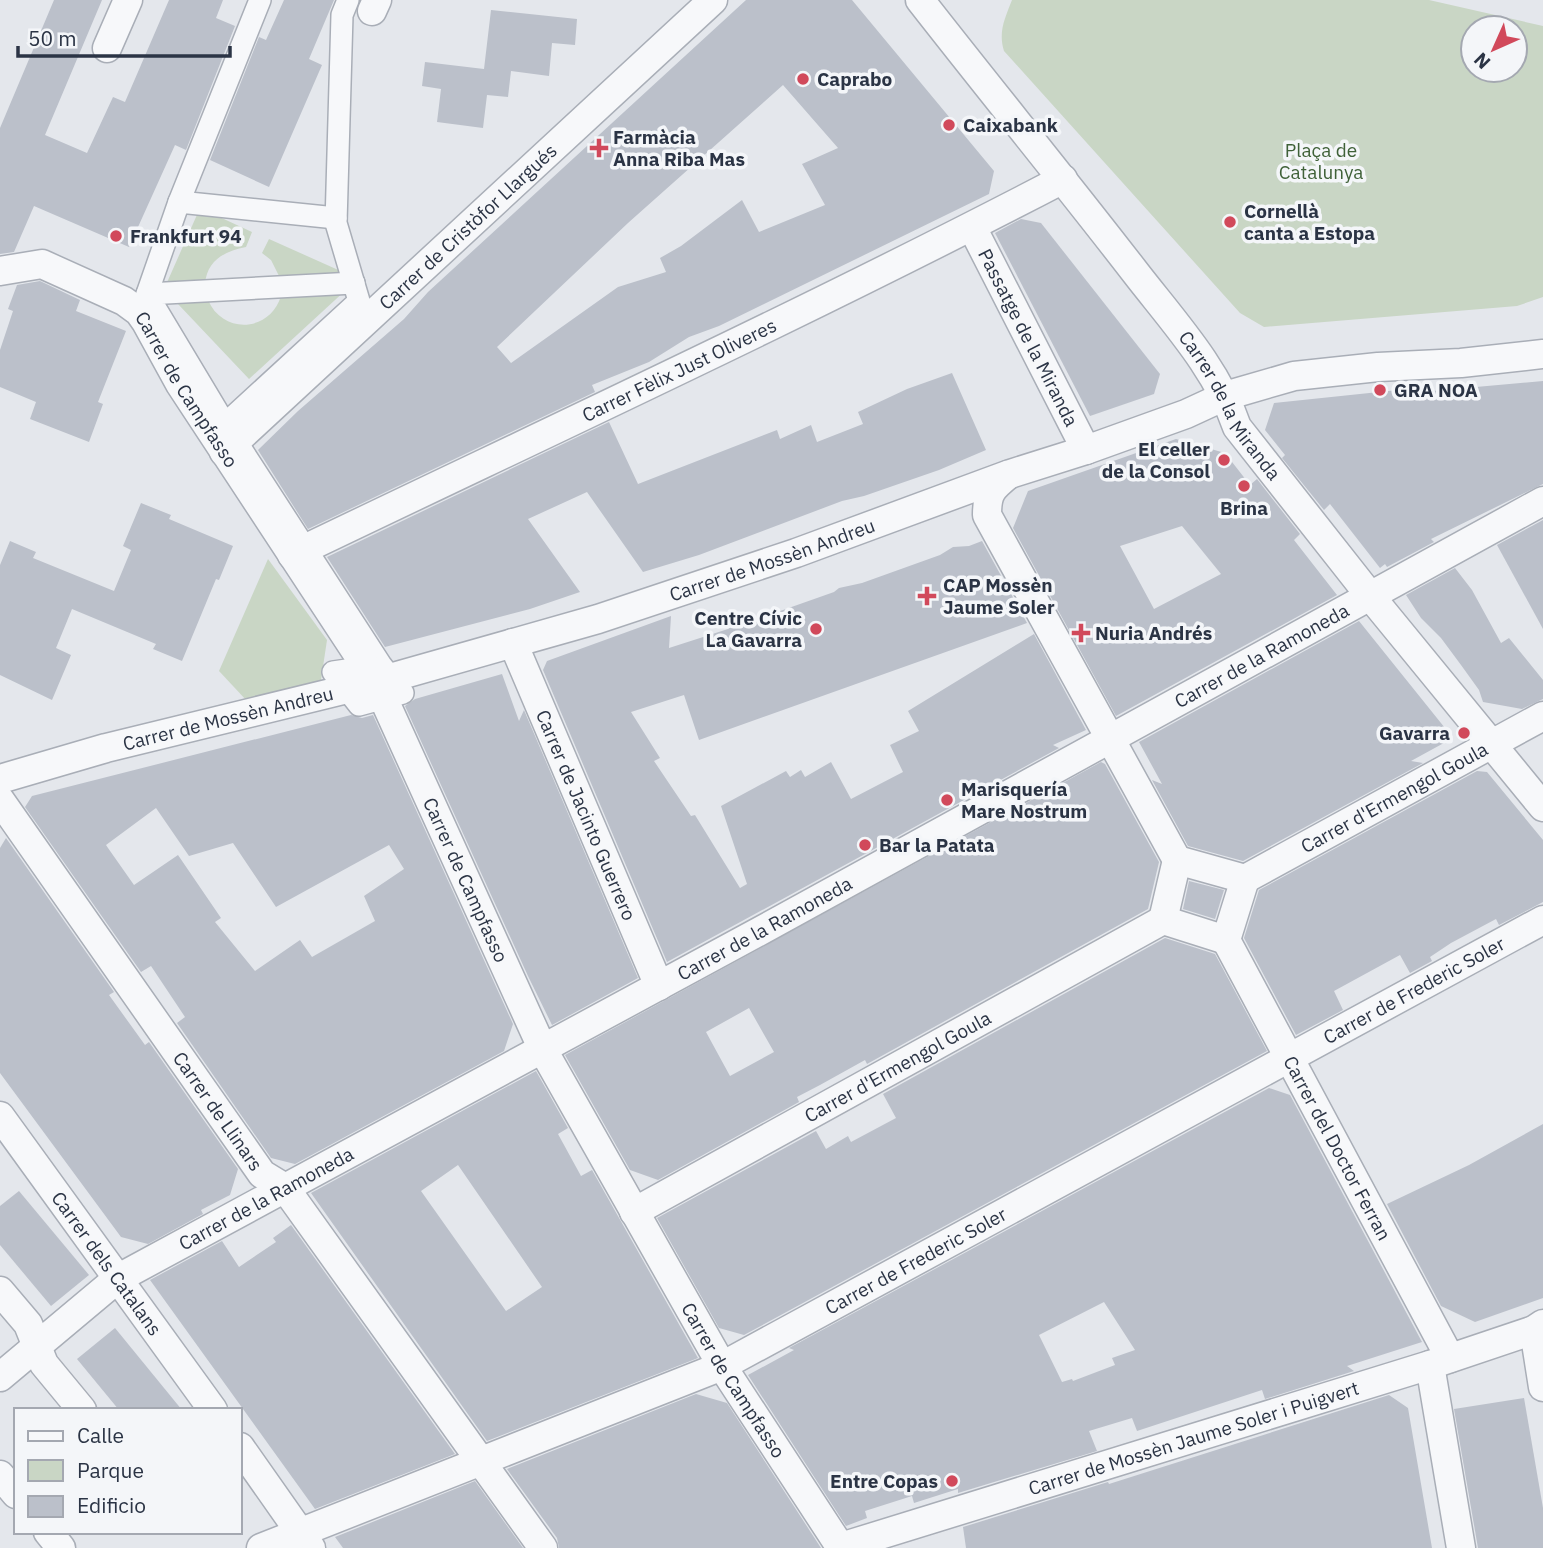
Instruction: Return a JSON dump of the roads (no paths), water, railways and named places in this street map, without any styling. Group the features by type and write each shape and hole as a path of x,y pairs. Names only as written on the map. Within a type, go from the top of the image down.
{"street":[{"path":"107,48 128,0"},
{"path":"260,0 179,202 147,294 228,439 359,301 335,218 342,15 366,4"},
{"name":"Carrer de Cristòfor Llargués","path":"228,439 713,0"},
{"name":"Carrer de la Miranda","path":"920,0 1196,352 1225,396 1237,427 1371,597 1543,807"},
{"name":"Carrer Fèlix Just Oliveres","path":"299,552 681,370 972,227 1063,179"},
{"path":"179,202 335,218"},
{"name":"Passatge de la Miranda","path":"972,227 1086,450"},
{"name":"Carrer de Campfasso","path":"0,271 42,264 124,301 139,312 180,384 228,439 380,678 543,1049 722,1366 841,1548"},
{"path":"147,294 354,283"},
{"name":"Carrer de Mossèn Andreu","path":"0,779 106,748 347,689 598,619 783,557 1010,474 1086,450 1186,414 1225,396 1294,376 1543,354"},
{"path":"1010,474 994,486 987,498 987,514 1177,860 1163,920 1226,940 1245,879 1177,860"},
{"name":"Carrer de la Ramoneda","path":"0,1377 117,1279 660,986 1543,501"},
{"name":"Carrer de Jacinto Guerrero","path":"513,643 660,986"},
{"name":"Carrer d'Ermengol Goula","path":"1245,879 1543,716"},
{"name":"Carrer de Llinars","path":"0,800 262,1174 285,1188 543,1548"},
{"name":"Carrer d'Ermengol Goula","path":"634,1212 1163,920"},
{"name":"Carrer de Frederic Soler","path":"261,1548 306,1540 482,1461 722,1366 1543,920"},
{"name":"Carrer del Doctor Ferran","path":"1226,940 1290,1058 1440,1361 1461,1548"},
{"name":"Carrer dels Catalans","path":"0,1116 211,1408"},
{"path":"0,1291 28,1324 44,1364 80,1408"},
{"path":"1538,1327 1543,1387"},
{"name":"Carrer de Mossèn Jaume Soler i Puigvert","path":"841,1548 1440,1361 1538,1327"},
{"path":"242,1450 306,1540"},
{"path":"0,1475 14,1492"},
{"path":"50,1534 61,1548"}],"place":[{"name":"Caprabo","path":"803,79"},
{"name":"Caixabank","path":"949,125"},
{"name":"Farmàcia Anna Riba Mas","path":"599,148"},
{"name":"Cornellà canta a Estopa","path":"1230,222"},
{"name":"Frankfurt 94","path":"116,236"},
{"name":"GRA NOA","path":"1380,390"},
{"name":"El celler de la Consol","path":"1224,460"},
{"name":"Brina","path":"1244,486"},
{"name":"CAP Mossèn Jaume Soler","path":"927,596"},
{"name":"Centre Cívic La Gavarra","path":"816,629"},
{"name":"Nuria Andrés","path":"1081,633"},
{"name":"Gavarra","path":"1464,733"},
{"name":"Marisquería Mare Nostrum","path":"947,800"},
{"name":"Bar la Patata","path":"865,845"},
{"name":"Entre Copas","path":"952,1481"}],"park label":[{"name":"Plaça de Catalunya","path":"1321,161"}]}
